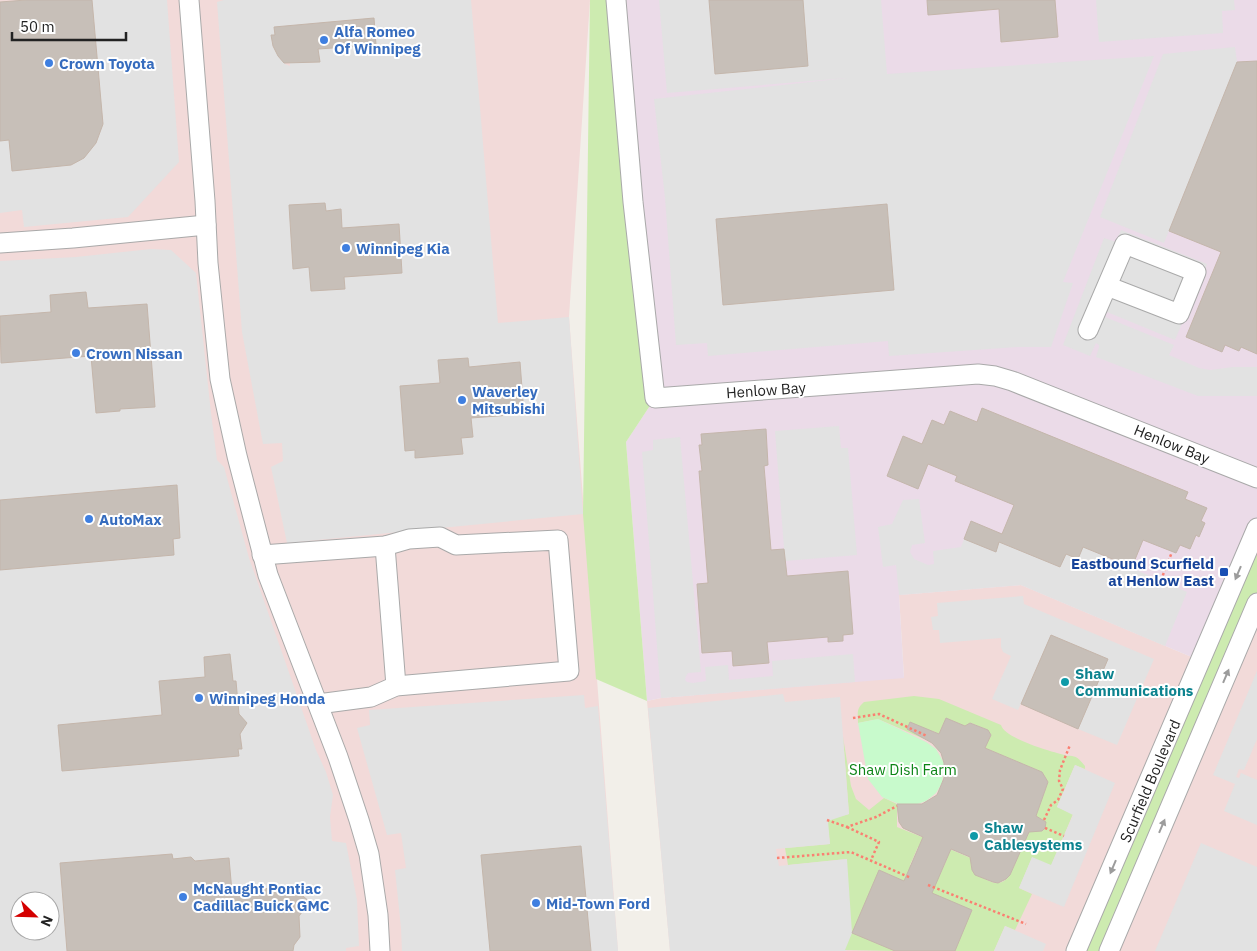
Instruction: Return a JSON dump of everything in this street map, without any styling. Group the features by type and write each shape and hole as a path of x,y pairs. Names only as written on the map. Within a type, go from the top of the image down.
{"street":[{"path":"189,0 220,379 237,456 268,575 338,756 369,854 378,915 380,951"},
{"name":"Henlow Bay","path":"616,0 634,202 655,398 978,374 995,376 1012,381 1257,478"},
{"path":"0,243 206,225"},
{"path":"1088,330 1125,244 1196,272 1179,314 1107,286"},
{"name":"Scurfield Boulevard","path":"1076,951 1257,528"},
{"path":"262,555 386,546 409,539 440,537 456,546 558,540 569,671 396,686 371,697 318,704"},
{"path":"386,546 396,686"},
{"name":"Scurfield Boulevard","path":"1108,951 1257,603"}],"path":[{"path":"1161,580 1172,552"},
{"path":"852,718 878,714 927,736"},
{"path":"1044,820 1051,805 1058,800 1062,789 1059,781 1060,770 1070,745"},
{"path":"847,827 876,817 897,806"},
{"path":"827,820 879,842 871,860"},
{"path":"1046,828 1064,836"},
{"path":"777,858 851,852 911,878"},
{"path":"928,885 1026,924"}],"shaded area":[{"path":"0,0 590,0 569,317 618,951 0,951"},
{"path":"92,0 167,0 179,162 128,217 24,227 22,210 0,213 0,141 9,140 12,171 71,165 84,158 96,143 103,124"},
{"path":"224,0 471,0 498,323 569,317 583,514 287,543 271,467 283,461 282,443 263,444 242,332 217,2","holes":["373,18 376,45 318,49 319,62 303,63 290,56 290,66 285,64 278,56 273,46 271,36 275,35 274,27","325,203 326,211 341,210 342,228 399,224 402,273 344,277 345,289 312,291 309,267 293,268 289,205","468,358 469,367 520,362 524,414 471,418 473,437 461,438 463,454 415,457 415,450 405,450 400,386 440,383 438,360"]},
{"path":"616,0 1257,0 1257,528 1201,661 1021,585 899,595 904,678 661,698 647,701 626,442 655,398"},
{"path":"659,0 709,0 715,74 803,0 881,0 887,74 1154,56 1063,282 1073,283 1051,347 1017,347 889,356 888,341 708,356 707,343 676,345 665,198 654,99 847,78 667,93","holes":["887,204 894,290 723,305 716,219"]},
{"path":"1096,0 1234,0 1235,10 1222,11 1223,33 1099,42"},
{"path":"1235,47 1237,62 1164,243 1100,217 1163,54"},
{"path":"1121,230 1207,264 1175,340 1107,312 1105,317 1174,345 1169,355 1199,368 1210,370 1233,367 1257,367 1257,396 1198,396 1096,357 1099,345 1096,343 1090,356 1063,345 1104,238 1116,242"},
{"path":"151,249 171,250 196,273 217,460 224,467 249,558 333,795 330,817 332,841 346,843 357,900 359,946 346,948 346,951 292,951 300,937 299,920 291,886 232,892 229,858 195,861 191,857 173,859 172,854 60,863 67,951 0,951 0,570 174,555 173,539 180,538 176,485 0,500 0,350 1,363 91,356 96,413 155,406 147,304 88,308 86,292 50,295 51,312 0,316 0,261 76,257","holes":["230,654 233,681 236,681 239,717 246,724 240,732 242,748 238,749 238,756 62,771 58,725 162,715 159,681 205,677 204,657"]},
{"path":"839,426 841,448 848,448 857,555 785,561 775,431"},
{"path":"680,437 701,672 688,673 685,680 693,683 706,681 705,667 728,665 729,680 773,676 772,661 853,654 855,682 661,698 642,452 653,450 653,440"},
{"path":"919,499 925,543 912,545 910,552 914,559 928,565 934,564 933,551 961,547 964,539 995,552 999,542 1060,567 1066,554 1078,559 1083,547 1187,592 1165,646 1021,585 899,595 896,565 883,567 878,527 892,524 903,500"},
{"path":"1021,585 1201,661 1076,951 670,951 647,701 661,698 904,677 899,595"},
{"path":"1023,596 1024,604 1154,659 1117,745 1078,729 1108,659 1051,635 1018,710 992,699 1011,656 1003,652 1001,638 940,643 939,630 933,630 931,617 938,616 937,603"},
{"path":"1257,603 1257,951 1109,951"},
{"path":"1257,671 1257,739 1244,770 1239,769 1236,777 1239,778 1241,773 1257,780 1257,825 1224,811 1235,784 1213,775"},
{"path":"783,694 785,702 840,697 849,814 828,821 830,844 776,849 779,866 847,859 852,933 845,950 847,951 670,951 648,708"},
{"path":"584,695 585,708 598,706 618,951 402,951 395,870 406,868 401,833 387,835 357,728 370,725 369,710"},
{"path":"1075,765 1115,783 1064,907 1019,888 1032,857 1051,865 1073,815 1057,807"},
{"path":"1201,843 1257,867 1257,951 1155,951"},
{"path":"1005,926 1046,944 1043,951 994,951"}],"green space":[{"path":"590,0 616,0 655,398 626,442 647,701 596,679 583,514"},
{"path":"1257,528 1257,603 1109,951 1077,951"},
{"path":"914,696 939,699 1001,725 1004,730 1020,740 1076,757 1085,766 1085,769 1075,765 1057,807 1073,814 1051,866 1032,858 1019,888 1032,894 1015,930 1005,926 994,951 955,951 926,890 939,877 947,859 940,845 973,859 971,867 978,876 994,883 1003,882 1010,875 1030,829 1042,831 1046,823 1036,816 1048,782 1042,772 985,748 991,735 988,730 971,723 965,726 946,718 939,734 933,731 924,739 878,719 858,723 859,709 864,702"},
{"name":"Shaw Dish Farm","path":"878,719 926,742 936,749 944,763 942,783 936,793 926,801 915,805 899,804 882,797 868,779 858,723"},
{"path":"843,737 851,786 856,799 869,810 884,798 897,804 897,827 932,841 928,851 918,847 910,865 916,868 909,883 879,870 895,951 845,950 847,859 788,865 785,848 830,844 827,820 849,814"}],"building":[{"name":"Crown Toyota","path":"92,0 103,124 96,143 84,158 71,165 12,171 9,140 0,141 0,2"},
{"path":"709,0 803,0 808,66 715,74"},
{"path":"927,0 1055,0 1058,37 1001,42 999,9 928,15"},
{"name":"Alfa Romeo Of Winnipeg","path":"374,18 376,45 318,49 320,62 284,63 273,46 271,35 275,35 274,27"},
{"path":"1257,61 1257,354 1241,347 1239,351 1225,345 1222,352 1186,337 1221,252 1169,231 1237,62"},
{"name":"Winnipeg Kia","path":"325,203 326,211 341,209 342,228 399,224 402,273 344,277 345,289 311,291 309,267 293,269 289,205"},
{"path":"887,204 894,290 723,305 716,219"},
{"name":"Crown Nissan","path":"86,292 88,308 147,304 155,407 120,409 120,411 96,413 91,356 1,363 0,316 51,312 50,295"},
{"name":"Waverley Mitsubishi","path":"468,358 469,367 520,362 524,414 471,418 473,437 461,438 463,454 415,458 415,450 405,451 400,386 440,383 438,360"},
{"path":"982,408 1188,492 1185,499 1207,508 1201,521 1205,523 1199,537 1196,535 1190,549 1180,545 1176,553 1143,540 1132,567 1083,547 1078,559 1066,554 1060,567 999,542 996,552 964,539 971,521 1002,534 1014,505 955,481 957,476 928,464 918,489 887,476 903,436 922,444 932,420 944,425 950,411 977,422"},
{"path":"766,429 768,465 764,466 771,550 784,549 787,576 848,571 853,634 843,635 843,641 828,642 828,637 767,642 769,663 733,666 732,651 702,653 697,584 708,583 699,471 702,471 699,445 702,445 701,434"},
{"name":"AutoMax","path":"177,485 180,538 173,539 174,555 0,570 0,500"},
{"name":"Shaw Communications","path":"1051,635 1108,659 1078,729 1021,704"},
{"name":"Winnipeg Honda","path":"230,654 233,681 236,681 239,714 247,723 240,734 242,749 238,749 239,756 62,771 58,725 162,715 159,681 205,677 204,657"},
{"name":"Shaw Cablesystems","path":"946,718 965,726 970,723 988,730 991,735 985,748 1042,772 1048,782 1036,816 1046,822 1045,828 1042,831 1029,832 1010,875 998,883 975,875 972,870 970,857 951,849 932,893 972,910 955,951 895,951 852,933 879,870 904,881 923,837 903,828 899,822 897,804 922,804 937,795 944,778 944,763 941,753 932,743 907,729 910,722 939,734"},
{"name":"Mid-Town Ford","path":"581,846 591,951 490,951 481,855"},
{"name":"McNaught Pontiac Cadillac Buick GMC","path":"172,854 173,859 191,857 195,861 229,858 232,892 291,886 310,902 299,916 300,937 294,945 293,951 67,951 60,863"}],"place":[{"name":"Alfa Romeo Of Winnipeg","path":"324,40"},
{"name":"Crown Toyota","path":"49,63"},
{"name":"Winnipeg Kia","path":"346,248"},
{"name":"Crown Nissan","path":"76,353"},
{"name":"Waverley Mitsubishi","path":"462,400"},
{"name":"AutoMax","path":"89,519"},
{"name":"Eastbound Scurfield at Henlow East","path":"1224,572"},
{"name":"Shaw Communications","path":"1065,682"},
{"name":"Winnipeg Honda","path":"199,698"},
{"name":"Shaw Cablesystems","path":"974,836"},
{"name":"McNaught Pontiac Cadillac Buick GMC","path":"183,897"},
{"name":"Mid-Town Ford","path":"536,903"}]}
